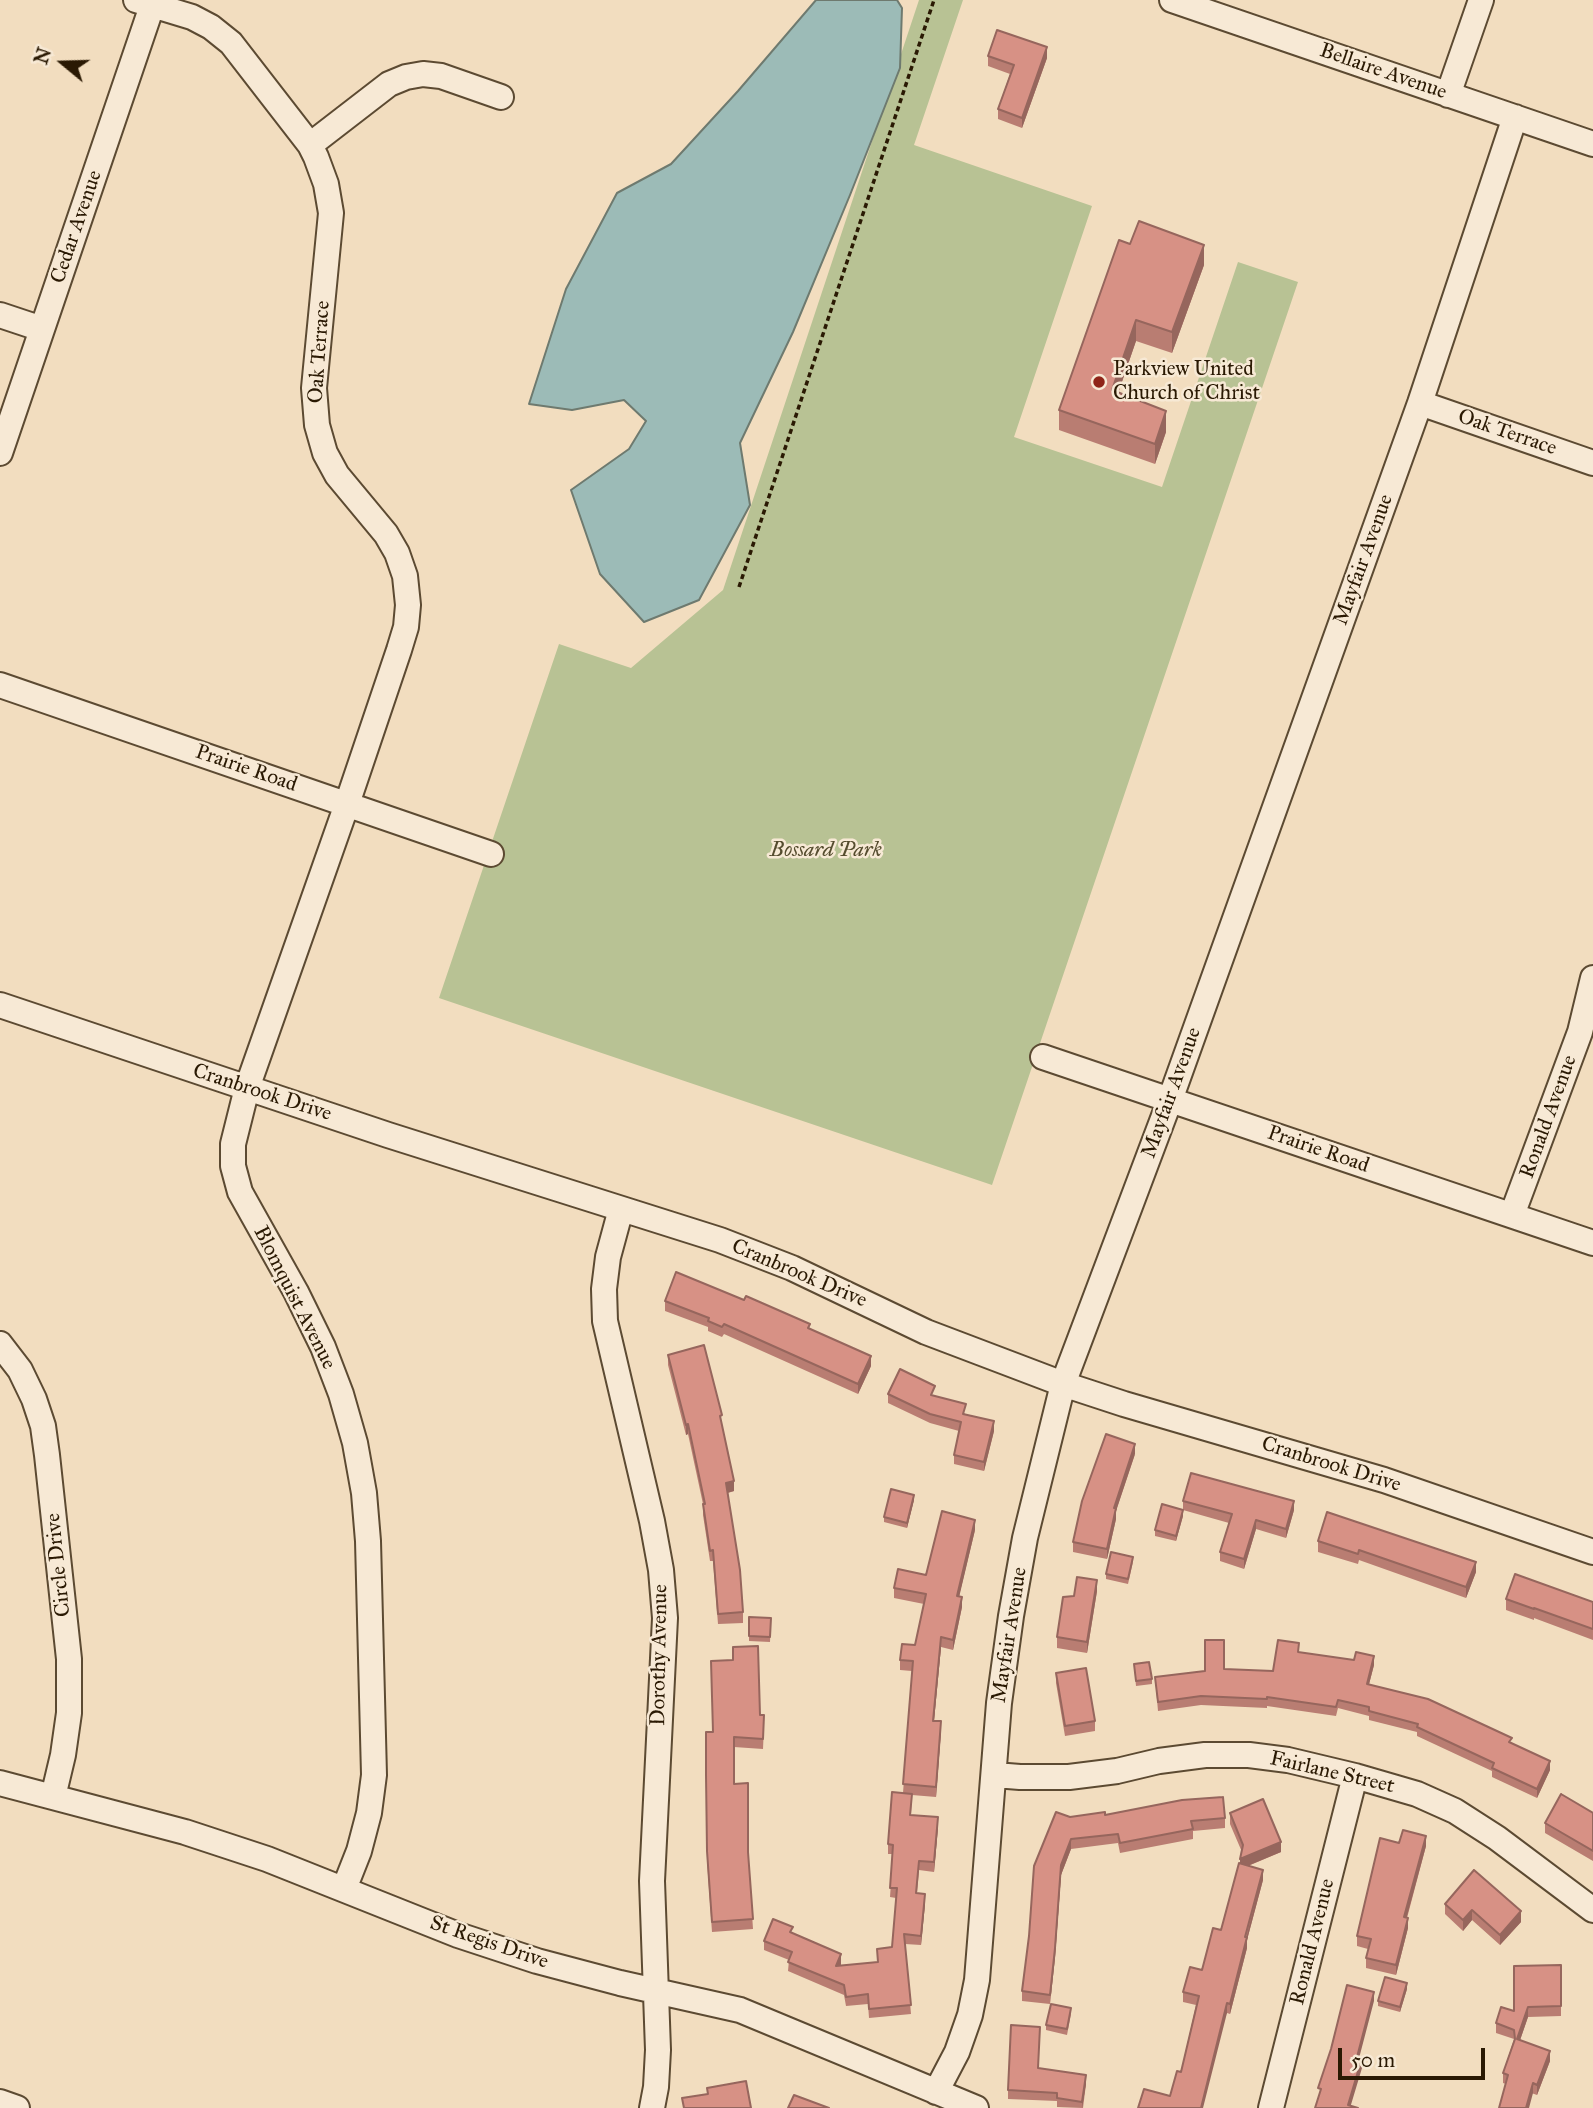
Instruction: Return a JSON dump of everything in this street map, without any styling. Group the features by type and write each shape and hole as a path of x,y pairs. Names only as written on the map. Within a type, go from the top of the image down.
{"street":[{"path":"1448,94 1481,0"},
{"name":"Bellaire Avenue","path":"1182,1 1593,144"},
{"name":"Oak Terrace","path":"147,2 192,17 211,27 231,43 310,145 326,184 331,212 314,388 317,425 325,453 337,475 386,534 397,553 405,576 408,605 406,626 399,650 347,804"},
{"name":"Cedar Avenue","path":"0,453 147,2"},
{"path":"310,145 374,94 406,77 423,74 441,76 501,97"},
{"name":"Mayfair Avenue","path":"936,2092 957,2052 970,2015 977,1980 999,1703 1010,1616 1063,1384 1170,1100 1420,403 1515,117"},
{"path":"0,315 42,329"},
{"name":"Oak Terrace","path":"1420,403 1593,463"},
{"name":"Prairie Road","path":"0,685 491,854"},
{"name":"Blomquist Avenue","path":"344,1889 359,1851 369,1813 374,1775 369,1541 364,1493 355,1443 341,1394 323,1347 296,1292 240,1192 233,1166 233,1144 247,1088 347,804"},
{"name":"Ronald Avenue","path":"1513,1215 1580,1032 1593,978"},
{"name":"Cranbrook Drive","path":"0,1005 247,1088 720,1240 792,1268 926,1332 1063,1384 1384,1480 1593,1552"},
{"name":"Prairie Road","path":"1043,1057 1593,1243"},
{"name":"Dorothy Avenue","path":"621,1209 608,1257 604,1289 605,1321 652,1521 661,1570 665,1618 652,1881 658,2050 652,2108"},
{"name":"Circle Drive","path":"0,1344 20,1370 34,1399 43,1426 47,1455 69,1659 69,1713 53,1797"},
{"name":"Fairlane Street","path":"995,1775 1069,1777 1205,1755 1249,1755 1289,1760 1417,1794 1468,1818 1593,1910"},
{"name":"Ronald Avenue","path":"1271,2108 1355,1776"},
{"name":"St Regis Drive","path":"0,1783 185,1832 267,1859 458,1935 524,1956 740,2010 976,2108"},
{"path":"0,2102 18,2108"}],"path":[{"path":"739,587 934,0"}],"green space":[{"name":"Bossard Park","path":"919,0 963,0 914,145 1092,206 1014,437 1162,487 1238,262 1298,282 992,1185 439,998 559,644 631,668 723,590"}],"water":[{"path":"816,0 897,0 902,8 900,68 793,332 740,443 750,505 699,600 644,622 600,574 571,490 629,449 646,421 624,400 572,410 529,404 566,289 617,193 671,164"}],"building":[{"path":"997,30 1047,47 1022,118 998,109 1014,65 988,56"},
{"name":"Parkview United Church of Christ","path":"1139,221 1204,245 1172,332 1136,320 1112,390 1166,411 1155,444 1059,410 1119,240 1130,244"},
{"path":"676,1272 744,1300 746,1296 810,1324 808,1328 871,1356 858,1384 724,1324 722,1327 708,1321 709,1318 665,1301"},
{"path":"704,1345 722,1415 720,1416 734,1481 726,1483 740,1570 743,1612 718,1614 713,1550 710,1551 705,1504 688,1424 686,1425 668,1355"},
{"path":"900,1369 935,1386 931,1395 966,1404 963,1414 994,1421 984,1462 954,1455 961,1422 930,1414 888,1394"},
{"path":"1106,1434 1135,1444 1114,1508 1107,1549 1073,1542 1082,1501"},
{"path":"1191,1473 1294,1501 1286,1529 1256,1520 1244,1559 1220,1552 1232,1514 1183,1501"},
{"path":"891,1489 914,1495 907,1523 884,1517"},
{"path":"1162,1504 1183,1510 1176,1536 1155,1530"},
{"path":"942,1511 975,1520 957,1596 962,1597 953,1640 941,1637 933,1721 941,1721 936,1787 903,1784 913,1661 900,1660 902,1644 915,1645 926,1594 894,1588 898,1569 926,1575"},
{"path":"1327,1512 1476,1562 1466,1587 1359,1550 1358,1554 1318,1541"},
{"path":"1111,1552 1133,1557 1128,1579 1106,1574"},
{"path":"1515,1574 1593,1602 1593,1629 1506,1599"},
{"path":"1077,1577 1097,1580 1087,1642 1057,1637 1063,1597 1074,1596"},
{"path":"749,1617 771,1618 770,1637 749,1636"},
{"path":"1205,1640 1224,1640 1224,1669 1273,1671 1278,1640 1299,1643 1298,1652 1354,1660 1356,1652 1374,1656 1367,1684 1428,1699 1512,1738 1509,1742 1550,1761 1537,1789 1492,1768 1494,1763 1417,1727 1418,1724 1369,1711 1369,1707 1338,1700 1336,1707 1267,1697 1201,1696 1158,1702 1155,1677 1205,1671"},
{"path":"758,1646 760,1715 764,1715 763,1739 734,1737 734,1784 748,1783 748,1852 753,1919 712,1922 707,1851 706,1775 706,1732 713,1732 711,1661 733,1660 733,1647"},
{"path":"1149,1662 1152,1679 1136,1681 1134,1664"},
{"path":"1086,1668 1095,1721 1065,1726 1056,1673"},
{"path":"892,1792 912,1794 910,1815 938,1817 934,1862 919,1861 916,1893 925,1894 921,1936 904,1934 911,2005 869,2009 868,1994 846,1997 844,1985 788,1962 792,1952 764,1941 773,1919 793,1927 790,1932 841,1954 836,1966 878,1962 877,1949 892,1947 897,1888 890,1888 893,1845 888,1844"},
{"path":"1561,1794 1593,1813 1593,1851 1545,1823"},
{"path":"1223,1797 1225,1818 1191,1821 1193,1829 1120,1843 1118,1834 1071,1839 1061,1865 1050,1995 1022,1991 1034,1866 1056,1812 1070,1817 1105,1812 1105,1815 1182,1800"},
{"path":"1263,1799 1281,1842 1240,1859 1243,1845 1230,1813"},
{"path":"1403,1830 1426,1836 1404,1917 1408,1918 1396,1965 1366,1958 1371,1939 1357,1936 1380,1838 1399,1843"},
{"path":"1239,1863 1263,1870 1201,2108 1138,2108 1144,2089 1170,2096 1177,2071 1181,2072 1199,1996 1183,1992 1190,1967 1202,1970 1213,1928 1221,1930"},
{"path":"1474,1870 1521,1911 1500,1935 1472,1910 1463,1920 1445,1904"},
{"path":"1561,1965 1561,2006 1528,2007 1517,2039 1550,2051 1537,2085 1533,2083 1526,2108 1499,2108 1508,2075 1503,2073 1515,2039 1514,2030 1496,2023 1501,2007 1514,2011 1514,1966"},
{"path":"1385,1977 1407,1983 1400,2007 1378,2001"},
{"path":"1347,1985 1374,1992 1357,2057 1362,2058 1348,2105 1358,2108 1315,2108 1321,2089 1318,2088"},
{"path":"1051,2004 1071,2008 1067,2029 1046,2025"},
{"path":"1011,2025 1040,2027 1038,2068 1086,2075 1082,2102 1057,2098 1057,2093 1008,2090"},
{"path":"746,2081 751,2108 684,2108 682,2098 708,2094 707,2088"},
{"path":"794,2095 829,2108 788,2108"}],"place":[{"name":"Parkview United Church of Christ","path":"1099,382"}]}
